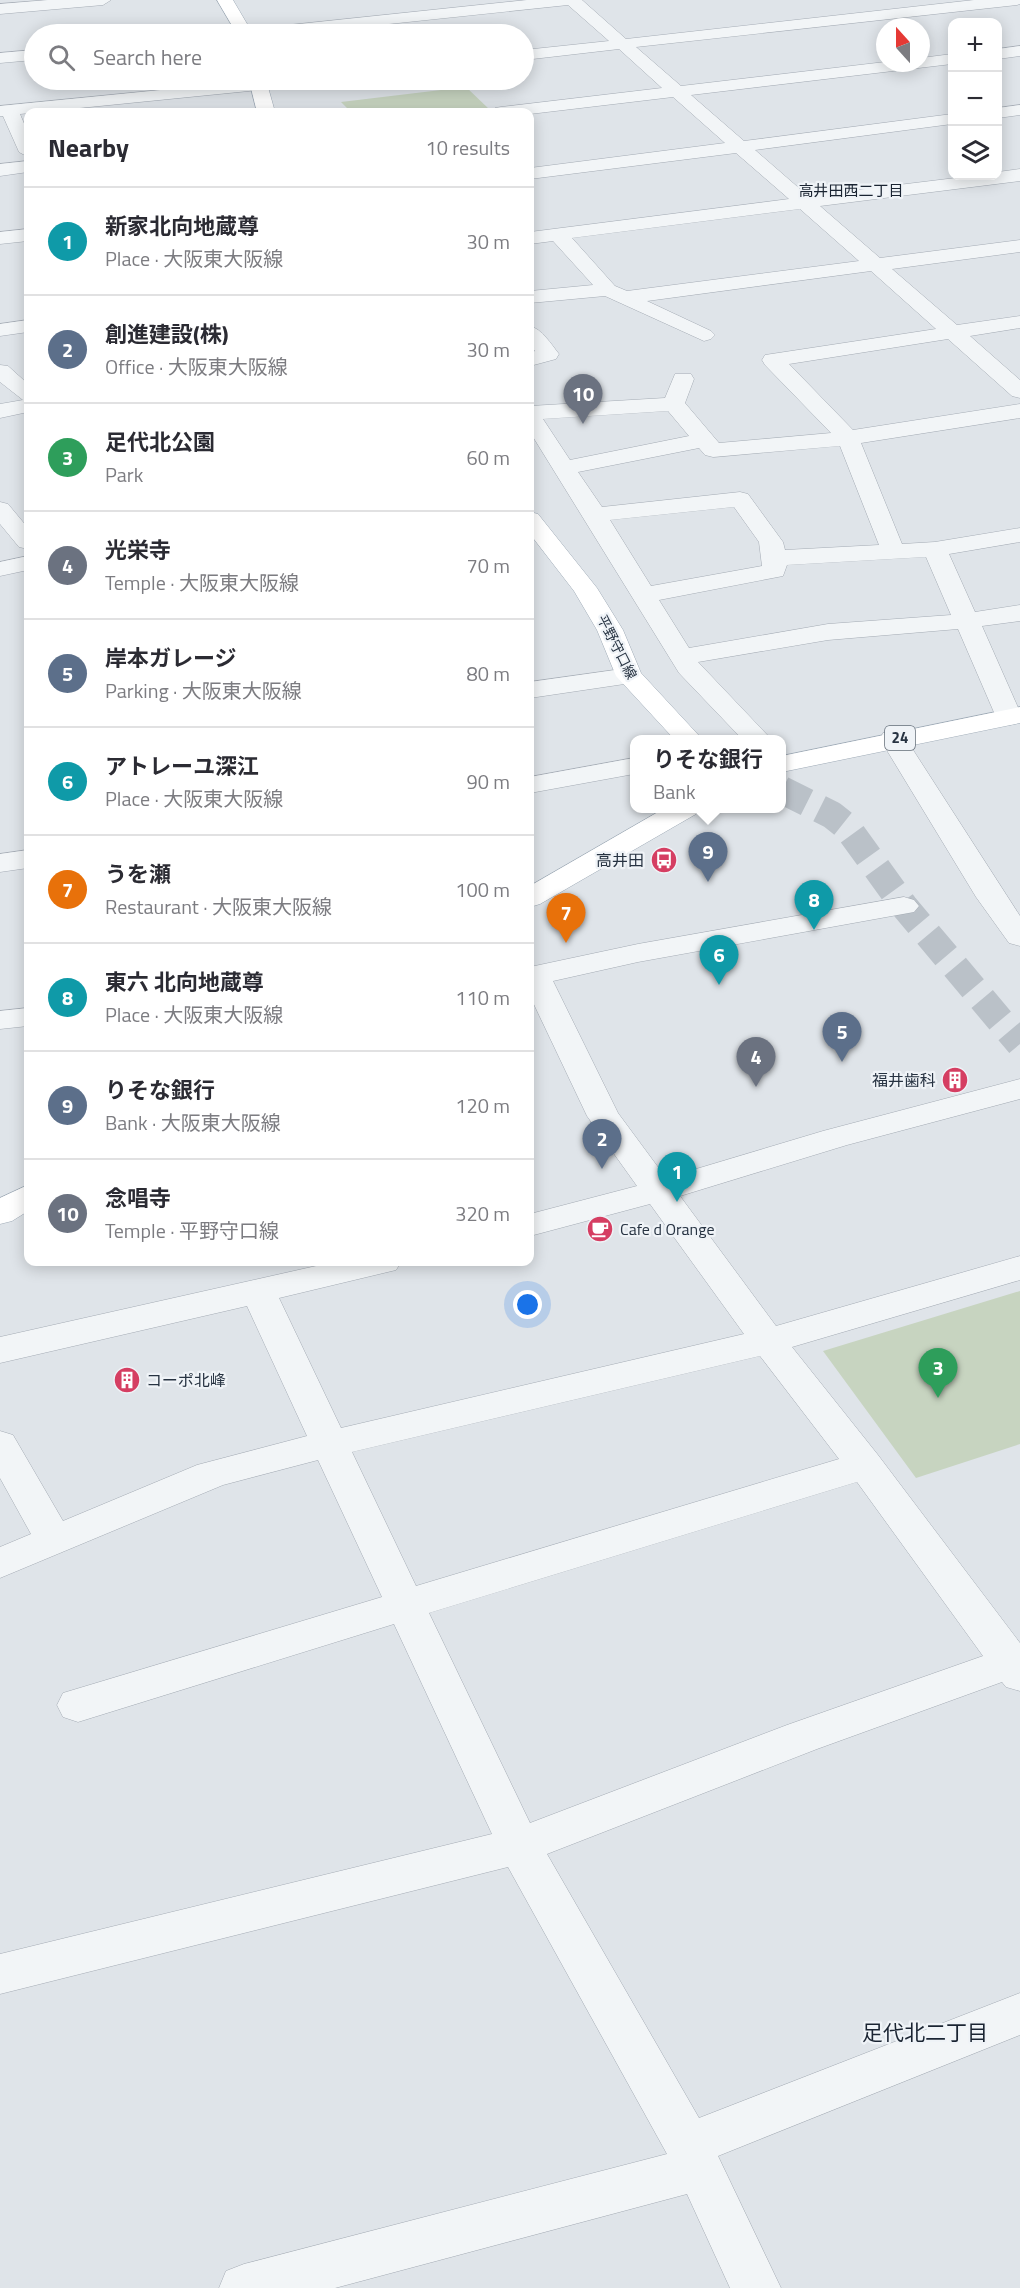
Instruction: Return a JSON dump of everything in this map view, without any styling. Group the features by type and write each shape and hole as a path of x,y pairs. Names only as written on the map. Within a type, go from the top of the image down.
{"main road":[{"path":"225,0 239,24"},
{"path":"261,90 265,108"},
{"name":"平野守口線","path":"534,524 585,588 610,630 629,676 685,735"},
{"name":"24","path":"786,762 1015,716"},
{"path":"534,895 677,813"},
{"path":"0,1213 24,1198"}],"street":[{"path":"0,9 103,0"},
{"path":"346,24 572,0 1020,391"},
{"path":"534,54 1017,0"},
{"path":"1002,53 1020,51"},
{"path":"0,58 24,56"},
{"path":"930,62 948,60"},
{"path":"534,108 876,68"},
{"path":"31,108 189,90"},
{"path":"24,109 5,111 24,145"},
{"path":"1002,112 1020,110"},
{"path":"534,173 948,120"},
{"path":"0,170 24,167"},
{"path":"534,237 1020,175"},
{"path":"691,217 712,237"},
{"path":"557,234 617,293 704,335"},
{"path":"0,238 24,235"},
{"path":"534,297 617,293 877,266 1020,246"},
{"path":"893,551 848,438 773,360 1020,322"},
{"path":"0,330 24,327"},
{"path":"534,337 548,354 534,359"},
{"path":"2,372 24,370"},
{"path":"2,372 24,391"},
{"path":"674,404 683,379"},
{"path":"674,404 713,450 848,438 1020,411"},
{"path":"534,414 674,404"},
{"path":"0,411 24,407"},
{"path":"534,420 645,595 688,668 754,735"},
{"path":"564,468 705,440"},
{"path":"595,515 740,499 771,542 775,558 774,571 645,595"},
{"path":"0,509 24,537"},
{"path":"775,558 935,549 1020,535"},
{"path":"935,549 967,621 1015,716"},
{"path":"0,569 24,564"},
{"path":"682,657 828,632 967,621 1020,613"},
{"path":"534,689 629,676"},
{"path":"893,739 991,897 1020,937"},
{"path":"534,784 630,767"},
{"path":"0,862 24,859"},
{"path":"991,897 1020,891"},
{"path":"534,976 638,953 904,906"},
{"path":"0,1974 519,1846 802,1737 1017,1666 768,1341 603,1116 534,980"},
{"path":"0,1020 24,1017"},
{"path":"534,1224 659,1191 835,1138 1020,1089"},
{"path":"0,1350 367,1266"},
{"path":"0,1563 210,1475 297,1450 330,1445 768,1341 1020,1268"},
{"path":"258,1292 519,1846 693,2156 756,2288"},
{"path":"0,1445 55,1541"},
{"path":"78,1705 865,1465"},
{"path":"244,2288 693,2156 1020,2014"}],"green space":[{"path":"441,90 469,90 488,108 347,108 341,102"},
{"path":"1020,1291 1020,1444 916,1478 823,1351"}],"tunnel":[{"path":"786,792 832,815 847,827 904,906 1020,1044"}],"place":[{"name":"念唱寺","path":"583,424"},
{"name":"高井田","path":"664,860"},
{"name":"りそな銀行","path":"708,882"},
{"name":"東六 北向地蔵尊","path":"814,930"},
{"name":"うを瀬","path":"566,943"},
{"name":"アトレーユ深江","path":"719,985"},
{"name":"岸本ガレージ","path":"842,1062"},
{"name":"福井歯科","path":"955,1080"},
{"name":"光栄寺","path":"756,1087"},
{"name":"創進建設(株)","path":"602,1169"},
{"name":"新家北向地蔵尊","path":"677,1202"},
{"name":"Cafe d Orange","path":"600,1229"},
{"name":"コーポ北峰","path":"127,1380"},
{"name":"足代北公園","path":"938,1398"}],"district":[{"name":"高井田西二丁目","path":"851,191"},
{"name":"足代北二丁目","path":"925,2033"}]}
